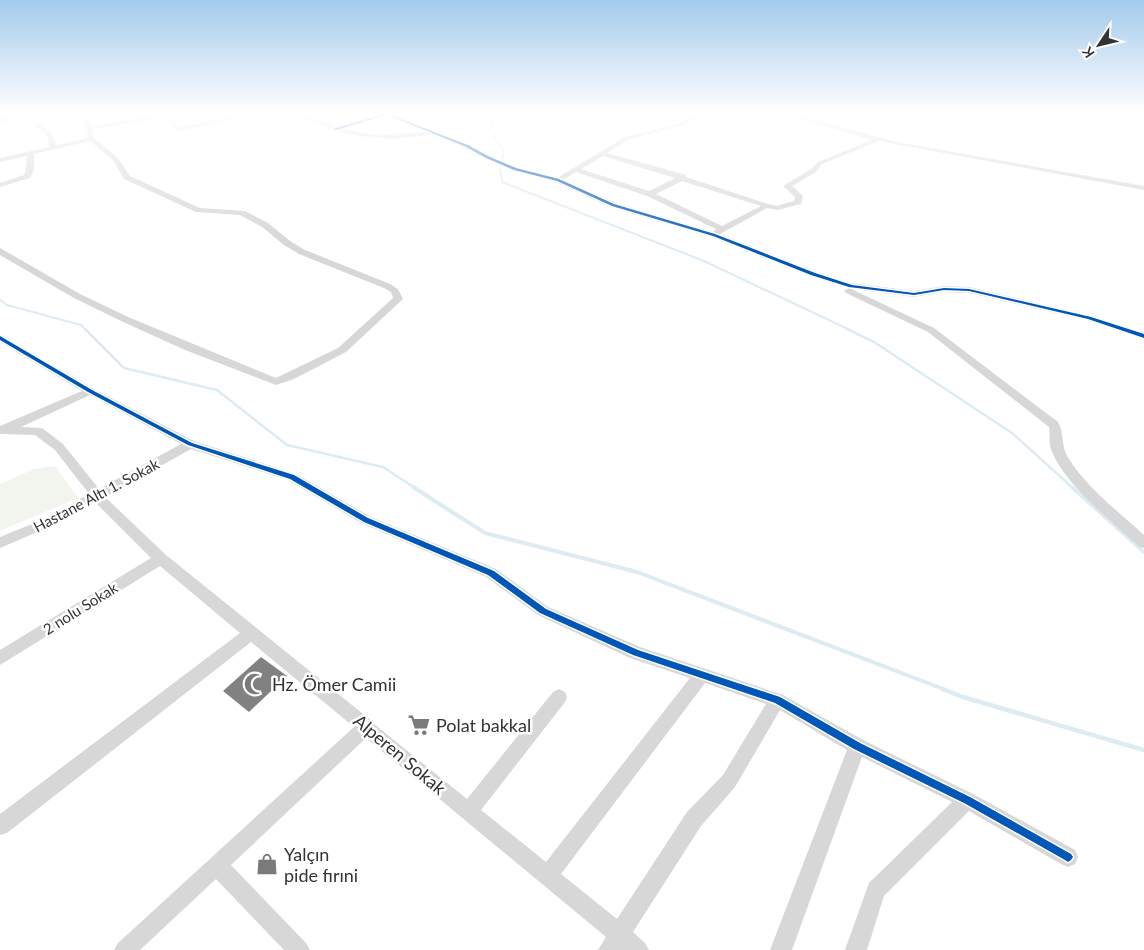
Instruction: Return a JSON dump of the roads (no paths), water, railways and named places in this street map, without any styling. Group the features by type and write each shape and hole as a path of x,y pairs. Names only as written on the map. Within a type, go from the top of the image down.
{"street":[{"path":"0,160 16,156"},
{"path":"0,184 27,176 30,170 31,156"},
{"path":"0,251 103,309 181,345 276,382 290,377 342,350 398,298 395,291 387,286 302,252 254,218 236,212 199,210 127,177 113,156"},
{"path":"486,156 515,169 558,180 613,205 714,235 851,286 914,294 944,289 969,290 1088,318 1144,336"},
{"path":"558,180 596,156"},
{"path":"612,156 777,208 798,202 799,196 787,186 816,170 820,163 837,156"},
{"path":"963,156 1063,172 1144,188"},
{"path":"575,169 650,194 722,229"},
{"path":"650,194 683,177"},
{"path":"714,235 766,206"},
{"path":"777,259 866,298 931,330 1047,419 1054,425 1056,430 1056,447 1075,478 1144,543"},
{"path":"0,338 90,391 190,444 292,477 366,520 490,573 543,611 636,653 777,700 856,746 967,800 1068,857"},
{"path":"1,431 90,391"},
{"name":"Alperen Sokak","path":"1,431 38,431 59,447 97,496 161,559 367,726 547,876 614,942 638,950"},
{"name":"Hastane Altı 1. Sokak","path":"0,543 48,522 190,444"},
{"name":"2 nolu Sokak","path":"0,658 161,559"},
{"path":"0,826 252,633"},
{"path":"547,876 702,675"},
{"path":"469,811 559,697"},
{"path":"614,942 694,819 729,781 777,700"},
{"path":"125,950 367,726"},
{"path":"781,950 856,746"},
{"path":"856,950 876,890 967,800"},
{"path":"217,865 299,950"}],"waterway":[{"path":"503,156 500,169 502,182 704,261 850,330"},
{"path":"0,300 7,305 81,325 124,368 217,390 287,445 383,467 415,488"},
{"path":"847,329 874,342 1012,433 1073,488"},
{"path":"413,487 485,533 637,572 946,690"},
{"path":"1072,487 1144,552"},
{"path":"942,689 963,697 1144,750"}],"place":[{"name":"Hz. Ömer Camii","path":"255,684"},
{"name":"Polat bakkal","path":"419,725"},
{"name":"Yalçın pide fırıni","path":"267,864"}]}
